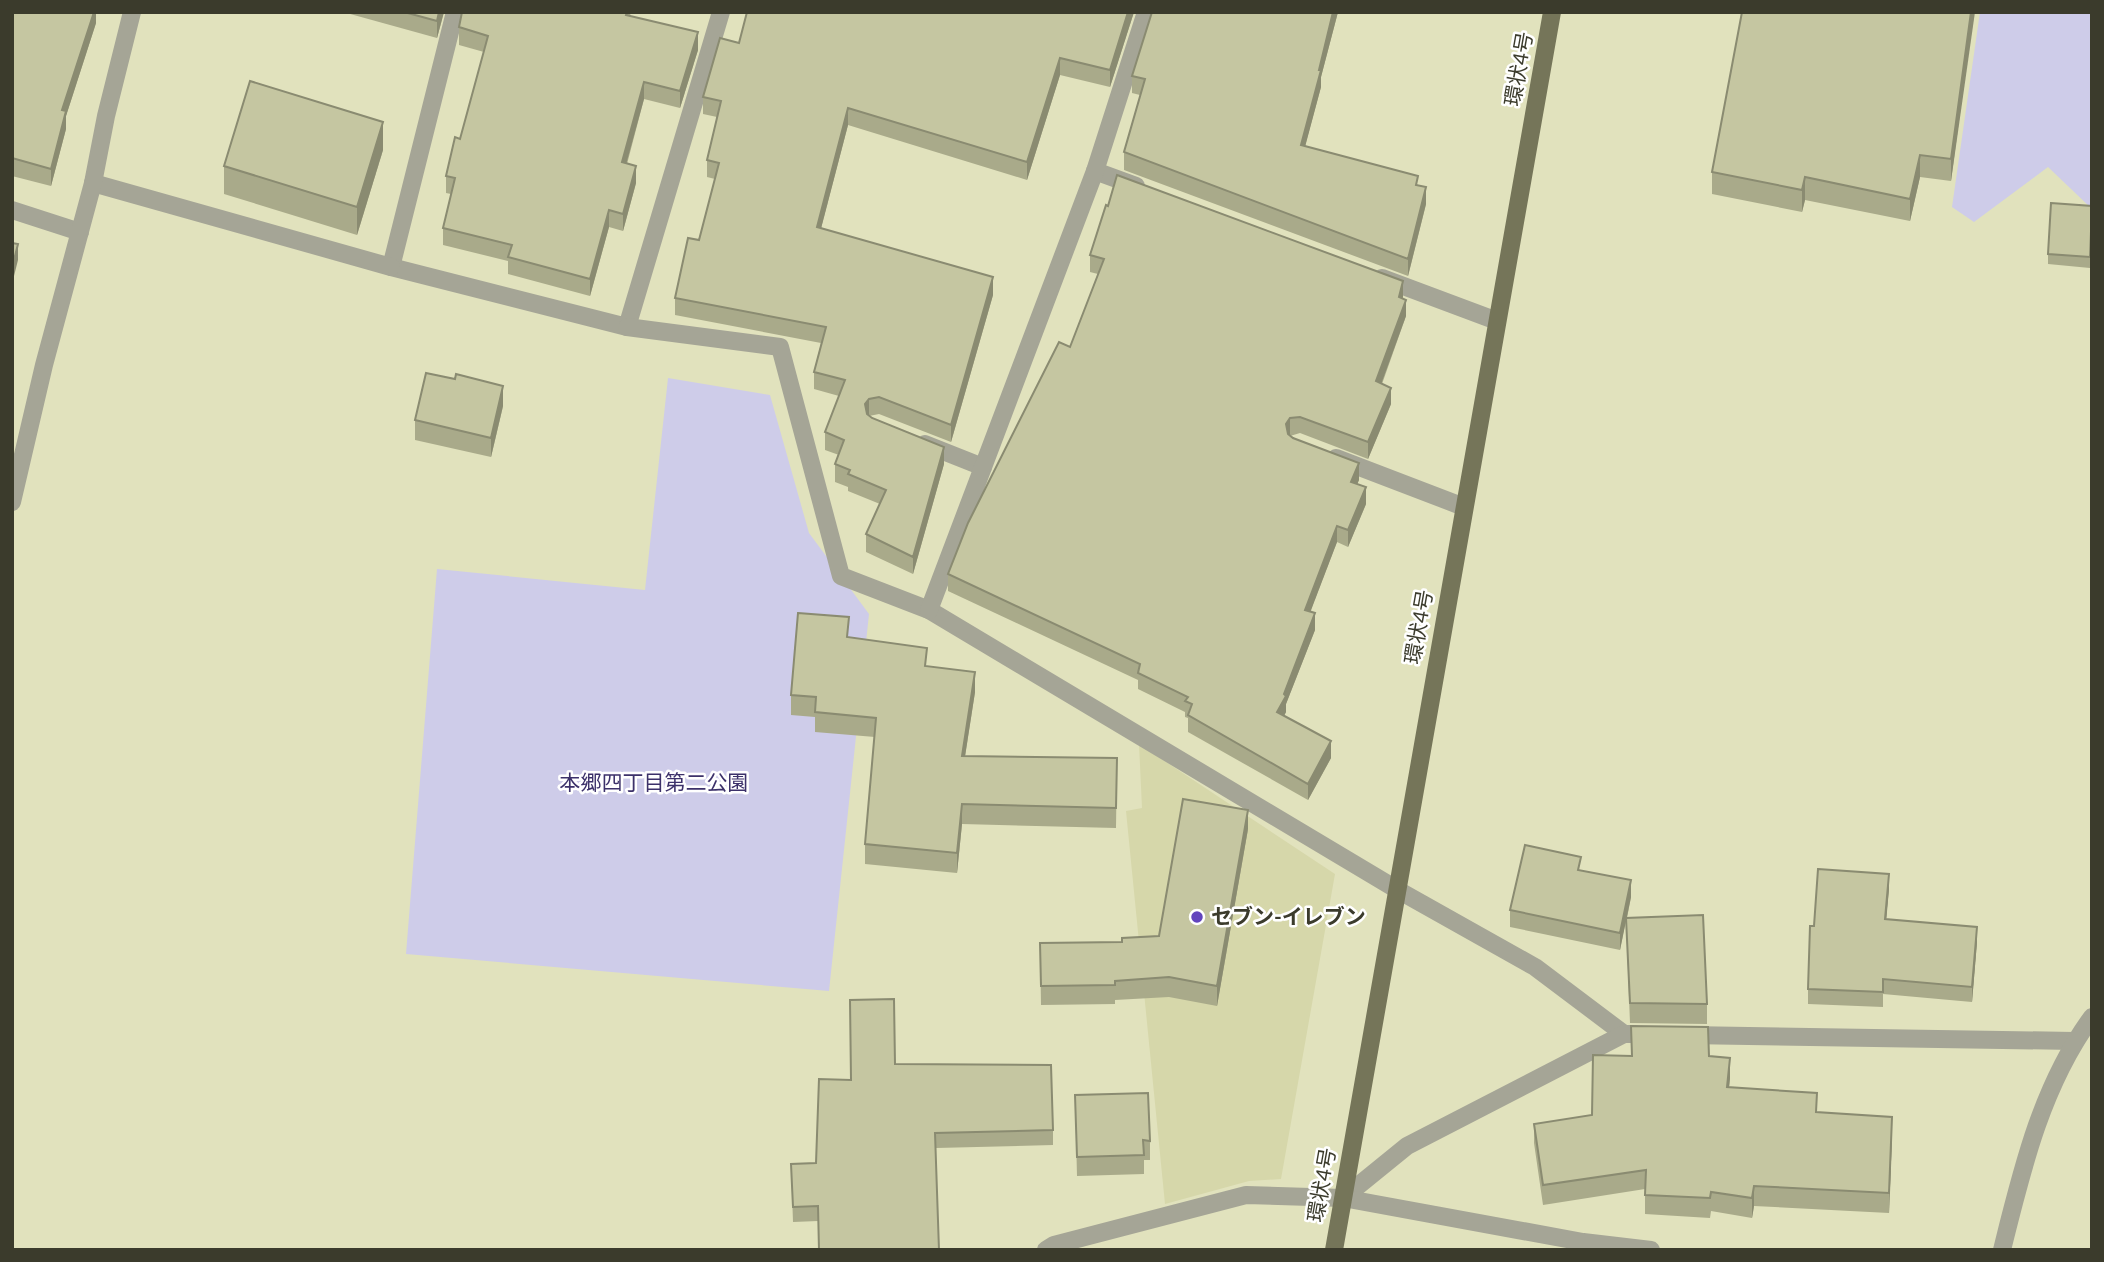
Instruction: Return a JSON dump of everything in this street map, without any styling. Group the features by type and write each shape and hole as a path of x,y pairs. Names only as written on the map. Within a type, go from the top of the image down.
{"main road":[{"name":"環状4号","path":"1334,1250 1552,12"}],"street":[{"path":"12,502 44,365 93,183 131,12"},
{"path":"391,267 455,12"},
{"path":"626,327 721,12"},
{"path":"929,610 1095,171 1146,12"},
{"path":"1095,171 1147,190"},
{"path":"93,183 391,267 626,327 780,348 841,576 929,610 1396,889 1535,967 1624,1034"},
{"path":"12,211 80,232"},
{"path":"1367,272 1497,321"},
{"path":"912,439 983,467"},
{"path":"1323,453 1464,507"},
{"path":"2002,1250 2037,1121 2074,1041 2092,1017"},
{"path":"1343,1198 1407,1146 1624,1034 2074,1041"},
{"path":"1046,1250 1054,1245 1246,1195 1343,1198 1583,1242 1651,1250"}],"shaded area":[{"path":"1139,744 1335,874 1281,1179 1249,1181 1165,1204 1126,811 1142,808"}],"green space":[{"path":"1980,12 2092,12 2092,209 2048,167 1974,222 1952,207"},
{"name":"本郷四丁目第二公園","path":"668,378 770,395 809,533 869,614 829,991 406,954 437,569 645,590"}],"building":[{"path":"12,12 94,12 62,110 66,111 51,169 12,158"},
{"path":"404,12 439,12 437,21"},
{"path":"462,12 627,12 626,15 698,32 680,91 644,82 622,162 636,166 623,214 609,210 590,279 508,257 512,245 443,228 455,178 446,176 455,137 460,139 488,36 459,27"},
{"path":"747,12 1128,12 1110,70 1060,58 1027,162 848,108 817,227 993,277 951,425 879,397 869,399 865,404 867,414 872,418 944,447 913,557 866,534 886,490 848,474 850,470 835,464 844,440 825,432 845,380 814,372 826,327 675,298 688,238 699,240 719,163 707,160 721,101 703,97 720,38 739,43"},
{"path":"1152,12 1333,12 1301,145 1418,176 1416,185 1426,187 1408,259 1124,152 1145,79 1132,76"},
{"path":"1742,12 1971,12 1951,159 1920,155 1910,199 1805,177 1802,190 1712,172"},
{"path":"250,81 383,122 357,207 224,166"},
{"path":"1117,175 1403,281 1399,297 1406,300 1376,381 1391,388 1368,442 1300,417 1290,418 1286,424 1288,434 1293,438 1359,463 1351,482 1366,487 1348,530 1337,526 1305,610 1315,613 1284,694 1286,696 1277,712 1331,741 1308,784 1188,715 1192,704 1185,701 1188,697 1138,673 1140,664 948,574 968,523 1059,342 1070,347 1104,259 1090,255"},
{"path":"2051,203 2092,206 2090,257 2048,254"},
{"path":"12,243 18,244 12,268"},
{"path":"426,373 455,379 456,374 503,386 491,438 415,420"},
{"path":"798,613 849,617 847,637 927,648 925,666 975,672 962,756 1117,758 1116,808 962,804 957,853 865,844 876,718 815,712 816,697 791,695"},
{"path":"1183,799 1248,810 1217,986 1169,977 1115,981 1115,985 1041,986 1040,943 1122,942 1122,938 1159,936"},
{"path":"1525,845 1581,857 1578,870 1631,880 1620,933 1510,910"},
{"path":"1818,869 1889,874 1885,919 1977,927 1972,987 1883,979 1883,992 1808,989 1810,926 1814,926"},
{"path":"1703,915 1707,1004 1630,1003 1626,918"},
{"path":"894,999 895,1064 1051,1065 1053,1130 935,1133 939,1250 819,1250 818,1206 793,1207 791,1164 816,1163 819,1079 851,1080 850,1000"},
{"path":"1631,1026 1708,1027 1709,1056 1730,1058 1727,1087 1817,1093 1816,1112 1892,1117 1889,1193 1754,1186 1752,1198 1711,1192 1710,1198 1645,1195 1646,1170 1543,1185 1534,1124 1592,1115 1593,1055 1632,1056"},
{"path":"1148,1093 1150,1141 1143,1140 1144,1155 1077,1157 1075,1095"}],"place":[{"name":"セブン-イレブン","path":"1197,917"}]}
